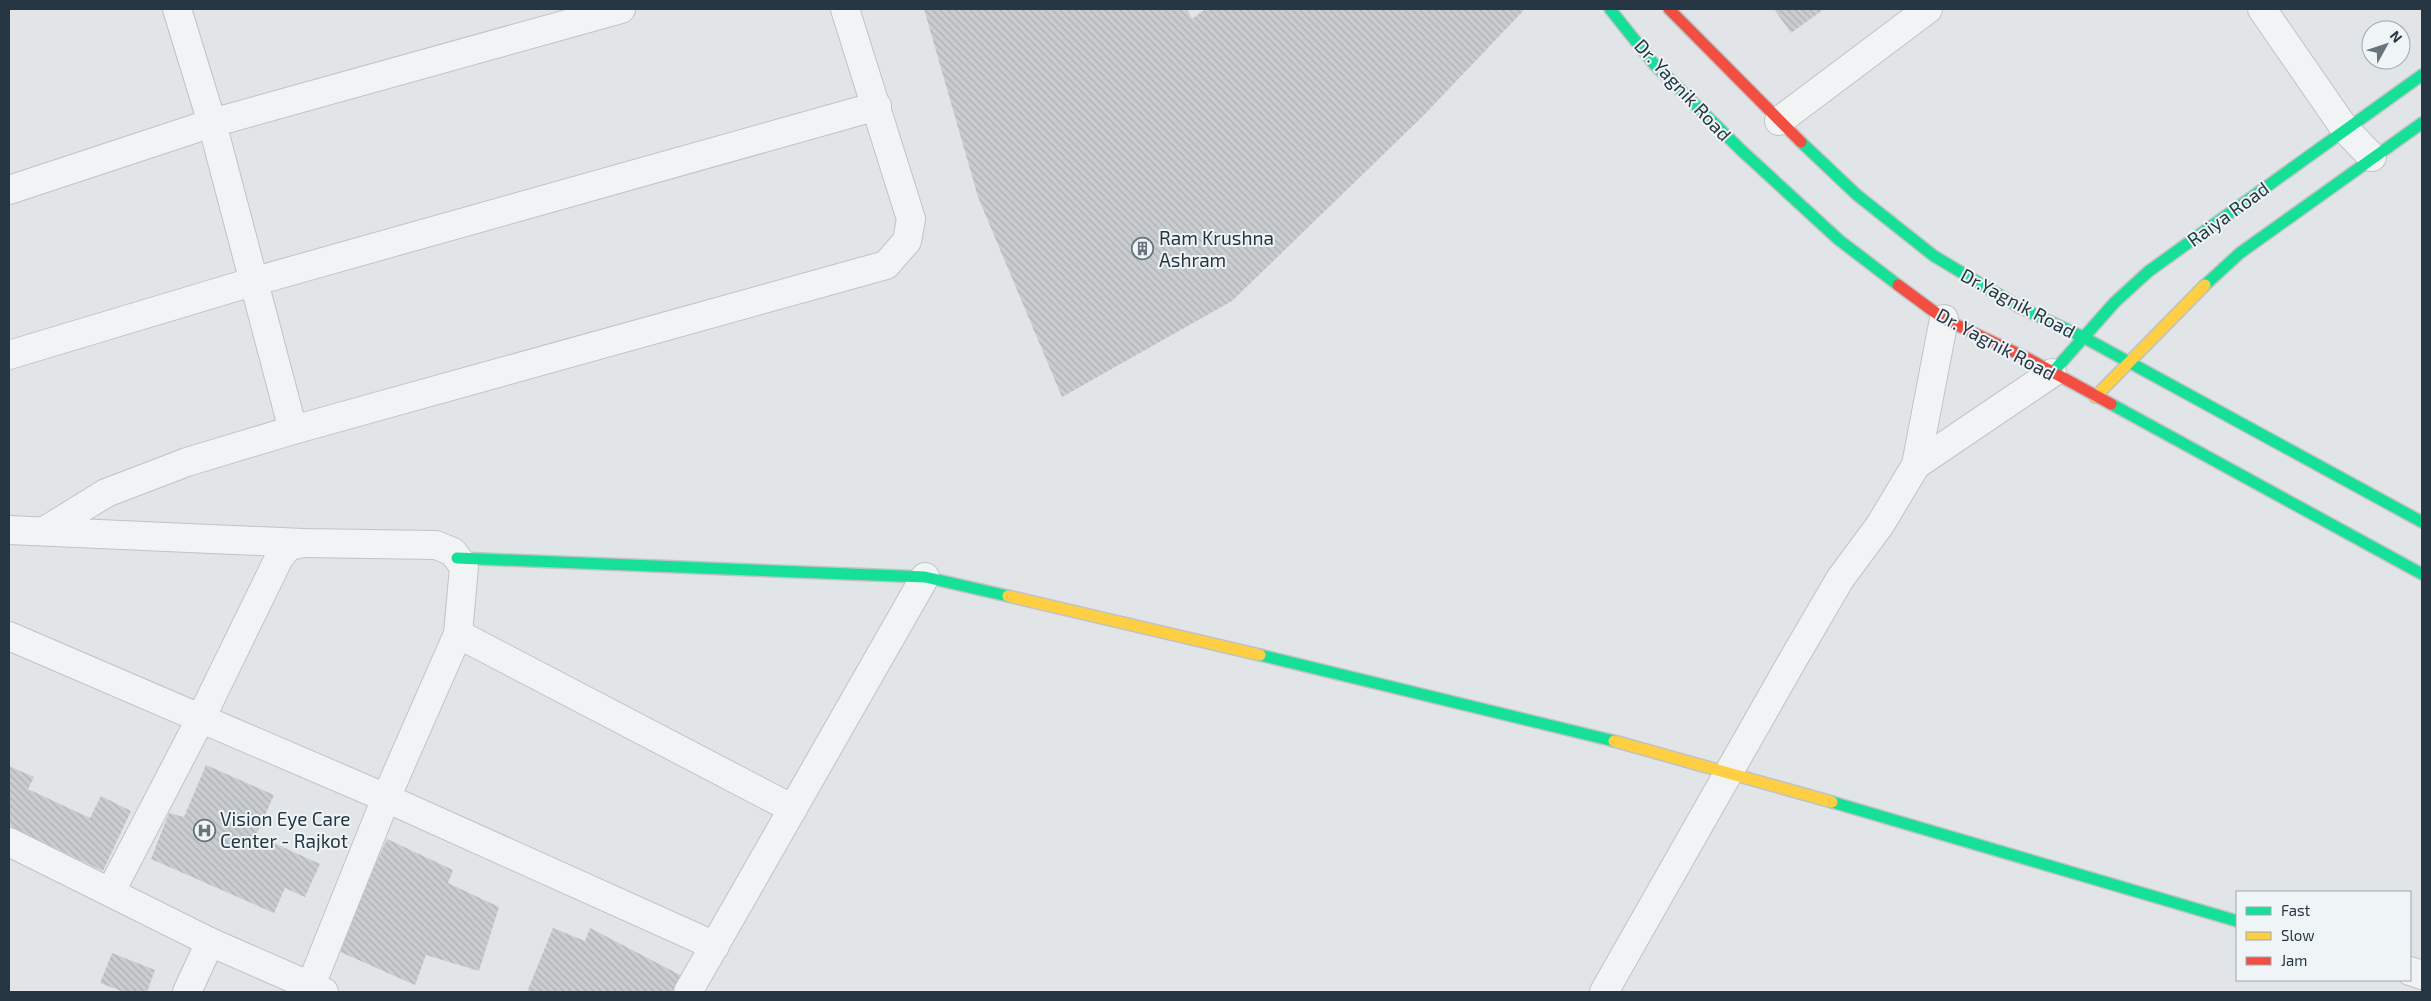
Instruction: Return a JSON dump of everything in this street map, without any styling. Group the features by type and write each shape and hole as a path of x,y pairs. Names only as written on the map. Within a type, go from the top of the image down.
{"street":[{"path":"177,9 212,123 252,282 293,430"},
{"path":"9,190 212,123 621,9"},
{"path":"46,530 106,493 187,462 293,430 886,265 907,240 911,219 845,9"},
{"name":"Dr. Yagnik Road","path":"1610,9 1654,64 1741,150 1839,240 1944,319 2052,373 2422,574"},
{"name":"Dr.Yagnik Road","path":"1669,9 1779,121 1857,195 1934,256 2021,308 2083,337 2422,522"},
{"path":"1779,121 1928,9"},
{"path":"2262,9 2345,129 2372,157"},
{"name":"Raiya Road","path":"2052,373 2115,302 2148,271 2422,75"},
{"path":"9,355 252,282 877,106"},
{"name":"Raiya Road","path":"2095,397 2188,301 2240,253 2422,123"},
{"path":"1604,992 1840,580 1880,525 1916,465 1944,319"},
{"path":"1916,465 2052,373"},
{"path":"9,530 46,530 303,543 436,545 452,552 464,567 458,634 386,798 317,989 210,942 111,891 9,842"},
{"path":"111,891 201,718 279,558 289,546 303,543"},
{"path":"457,558 925,577 1094,615 1633,746 1729,772 2236,921"},
{"path":"688,992 925,577"},
{"path":"458,634 792,809"},
{"path":"9,636 386,798 715,946"},
{"path":"187,992 210,942"}],"building":[{"name":"Ram Krushna Ashram","path":"924,9 1187,9 1192,19 1205,9 1525,9 1423,116 1232,301 1062,397 978,197"},
{"path":"1774,9 1824,9 1791,33"},
{"path":"206,765 274,795 256,835 320,864 305,897 285,888 274,913 151,859 169,813 184,817"},
{"path":"9,766 34,777 28,789 90,818 101,796 131,811 103,871 9,826"},
{"path":"387,839 453,870 448,883 499,907 479,971 426,955 415,985 336,950"},
{"path":"553,928 585,941 590,928 684,977 678,992 527,992"},
{"path":"112,953 155,970 147,992 124,992 100,983"}],"traffic: fast":[{"path":"1610,9 1654,64 1741,150 1839,240 1898,285"},
{"path":"2052,373 2115,302 2149,271 2422,75"},
{"path":"2205,285 2240,253 2422,123"},
{"path":"1801,142 1857,195 1934,256 2021,308 2083,337 2422,522"},
{"path":"2111,404 2422,574"},
{"path":"457,558 925,577 1008,596"},
{"path":"1260,655 1614,741"},
{"path":"1832,802 2236,921"}],"traffic: slow":[{"path":"2095,397 2205,285"},
{"path":"1008,596 1260,655"},
{"path":"1614,741 1832,802"}],"traffic: jam":[{"path":"1669,9 1801,142"},
{"path":"1898,285 1944,319 2027,358 2111,404"}],"place":[{"name":"Ram Krushna Ashram","path":"1143,249"},
{"name":"Vision Eye Care Center - Rajkot","path":"204,830"}]}
